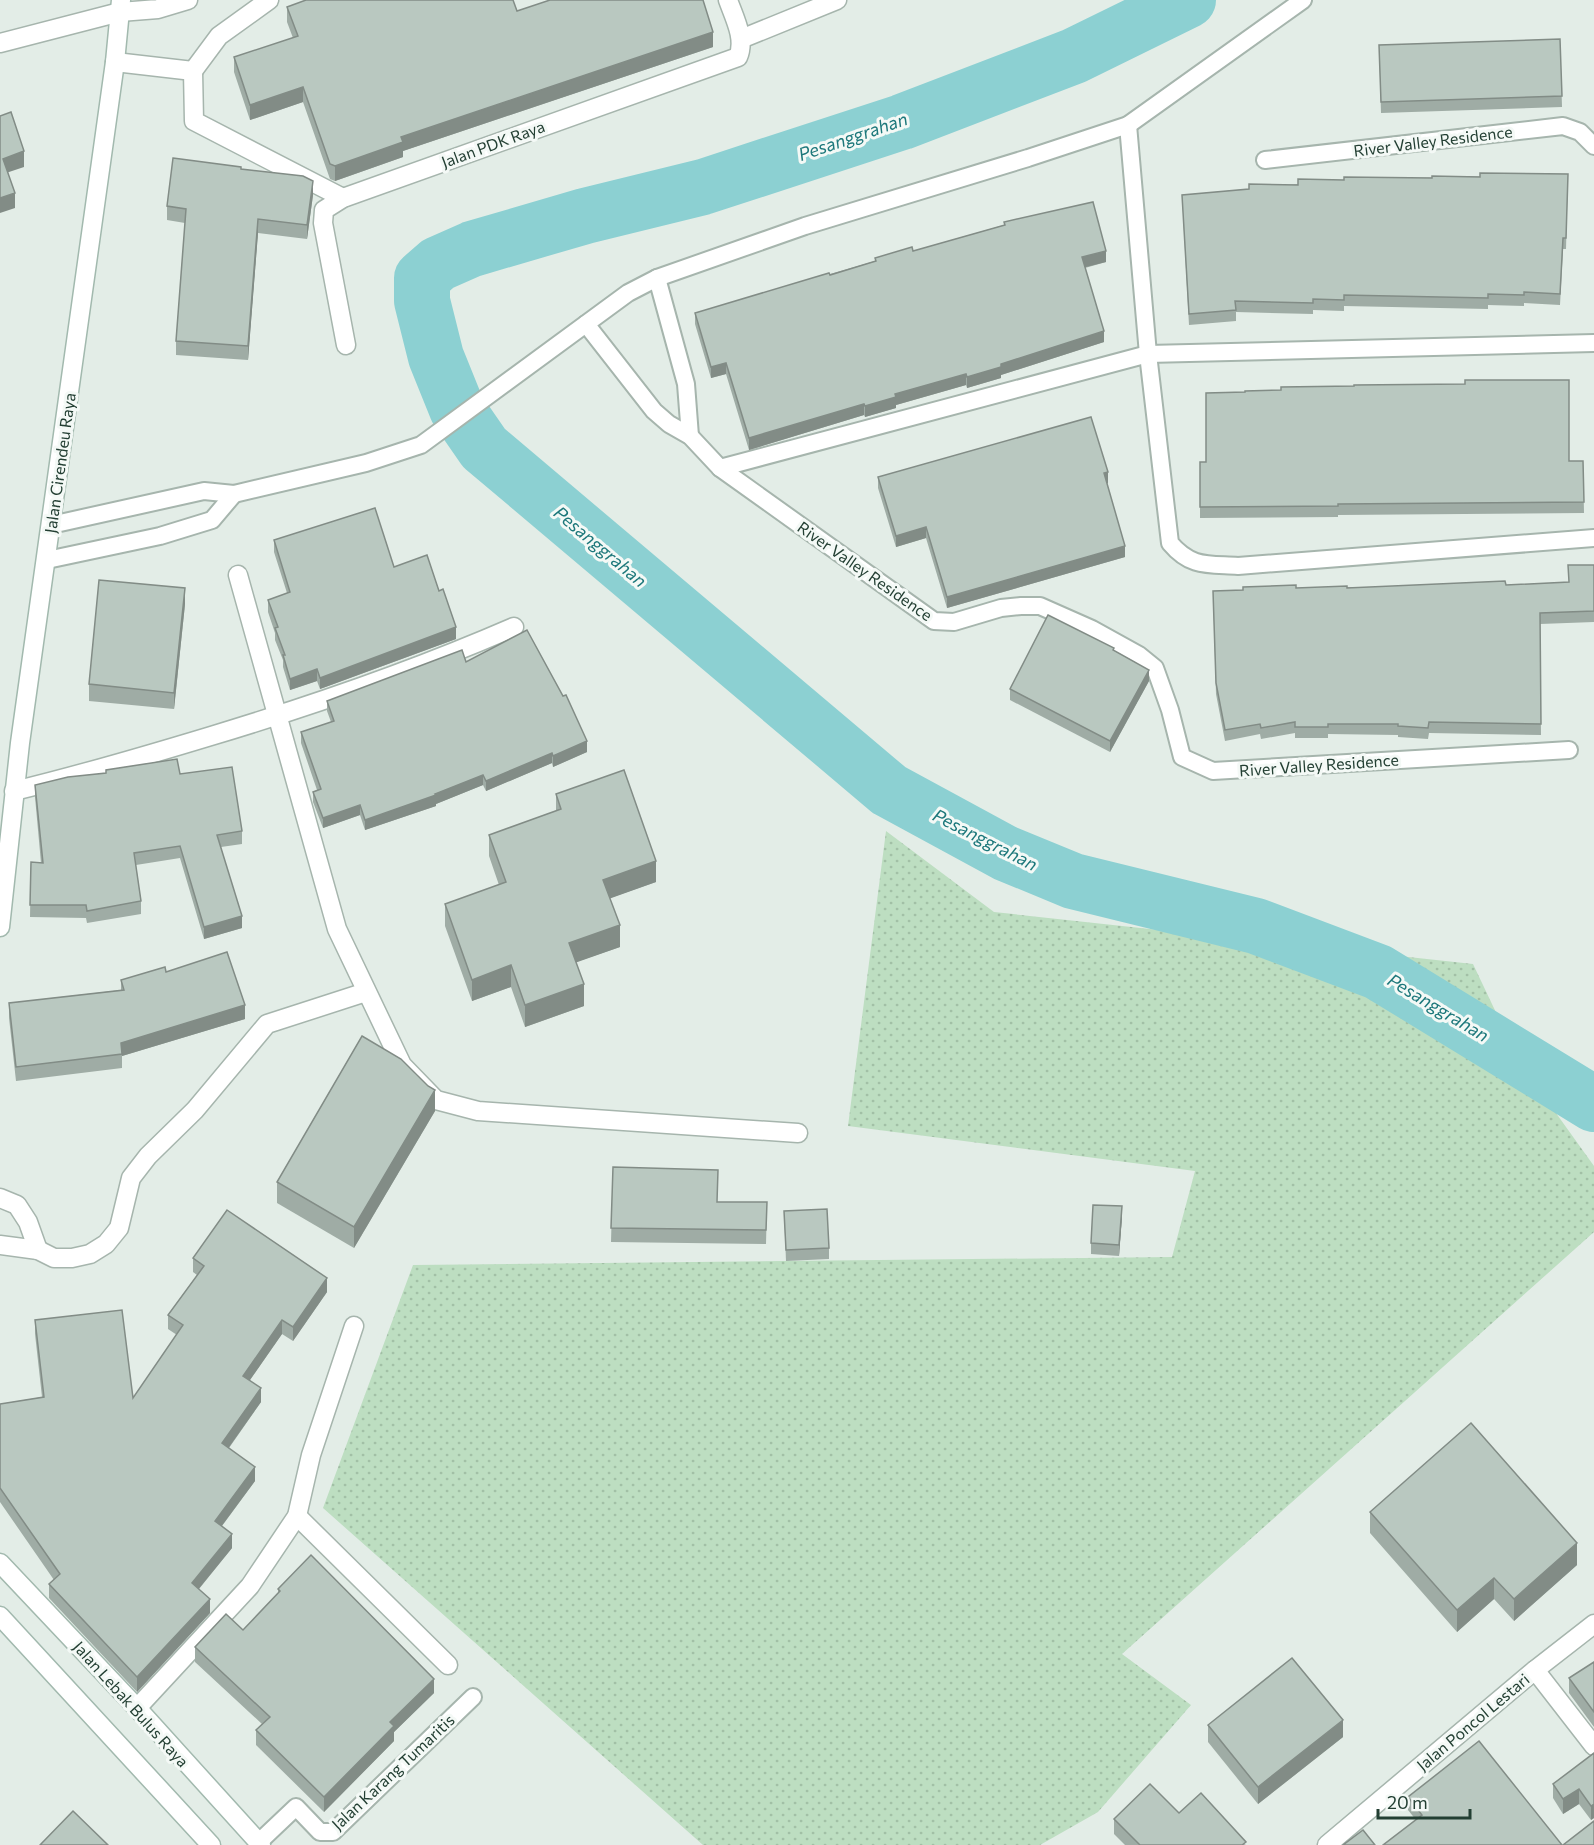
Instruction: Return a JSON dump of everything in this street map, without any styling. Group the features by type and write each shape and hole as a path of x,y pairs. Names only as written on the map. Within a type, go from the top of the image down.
{"street":[{"path":"0,43 120,6 158,9 188,0"},
{"path":"269,0 219,36 194,71 194,121 343,198"},
{"path":"728,0 741,39 837,0"},
{"name":"Jalan Cirendeu Raya","path":"0,927 14,791 115,62 120,6"},
{"name":"Jalan PDK Raya","path":"346,345 323,224 324,210 343,198 738,57 741,52 741,39"},
{"path":"115,62 194,71"},
{"path":"238,575 337,929 402,1065 436,1100 478,1111 798,1133"},
{"path":"14,791 90,773 278,716 441,659 514,627"},
{"path":"0,1245 38,1250 54,1258 72,1258 90,1254 106,1244 119,1228 131,1178 148,1156 195,1110 267,1024 366,992"},
{"path":"0,1198 17,1205 28,1222 38,1250"},
{"path":"137,1708 250,1586 297,1516 311,1455 354,1326"},
{"path":"297,1516 448,1665"},
{"name":"Jalan Lebak Bulus Raya","path":"0,1563 137,1708 258,1844"},
{"path":"0,1616 211,1845"},
{"name":"Jalan Poncol Lestari","path":"1327,1845 1535,1670 1594,1624"},
{"path":"1535,1670 1594,1746"}],"lane":[{"path":"51,525 204,491 234,494 366,463 421,445 628,293 657,278 805,226 1128,125 1303,0"},
{"path":"1128,125 1148,354 1170,543 1180,555 1194,563 1238,566 1594,538"},
{"name":"River Valley Residence","path":"1266,160 1563,126 1580,132 1594,146"},
{"path":"657,278 686,384 690,436"},
{"name":"River Valley Residence","path":"586,324 654,411 669,424 690,436 720,468 934,621 954,622 1001,608 1041,606 1092,629 1139,655 1155,668 1170,710 1182,757 1213,771 1569,750"},
{"path":"720,468 1148,354 1594,343"},
{"path":"47,560 160,536 212,520 234,494"},
{"name":"Jalan Karang Tumaritis","path":"258,1844 296,1808 320,1832 333,1832 473,1697"}],"green space":[{"path":"886,831 994,912 1473,964 1520,1063 1594,1166 1594,1232 1122,1654 1191,1705 1098,1812 1040,1845 703,1845 323,1508 413,1265 1172,1257 1195,1171 848,1126"}],"building":[{"path":"306,0 513,0 517,11 550,0 703,0 713,32 401,137 403,142 335,166 330,164 303,87 250,105 234,57 298,36 287,7"},
{"path":"1560,39 1562,96 1381,102 1379,45"},
{"path":"11,112 24,151 3,159 15,193 0,198 0,116"},
{"path":"173,158 303,176 313,181 307,225 258,219 248,346 176,341 186,209 167,206"},
{"path":"1480,173 1568,174 1566,238 1563,238 1560,294 1524,292 1524,295 1488,294 1488,298 1344,295 1344,300 1313,299 1313,303 1235,301 1236,310 1189,314 1182,195 1249,189 1249,184 1298,185 1298,179 1480,177"},
{"path":"1093,202 1106,251 1082,257 1104,331 1001,364 1001,367 967,377 966,374 895,394 896,397 865,406 864,404 749,438 726,363 711,367 695,313 829,273 830,275 912,247 913,251 1005,225 1004,222"},
{"path":"1465,380 1569,380 1569,461 1583,461 1584,502 1200,507 1200,462 1206,462 1206,393 1281,390 1281,387 1465,384"},
{"path":"1091,417 1108,472 1104,473 1125,546 947,597 926,527 896,536 878,477"},
{"path":"375,508 394,567 427,555 439,591 443,589 456,627 320,678 317,669 290,679 283,655 285,655 275,628 278,627 268,600 290,592 274,540"},
{"path":"1568,565 1594,565 1594,611 1540,613 1541,724 1429,722 1428,728 1398,726 1398,724 1328,724 1328,727 1295,727 1295,722 1261,728 1260,724 1225,730 1216,683 1213,591 1243,590 1243,587 1296,585 1296,588 1347,586 1347,588 1505,581 1506,585 1569,582"},
{"path":"99,580 185,588 174,693 89,684"},
{"path":"1048,615 1114,648 1113,650 1149,670 1110,741 1010,689"},
{"path":"527,630 563,696 566,695 587,741 486,781 483,775 436,795 365,820 360,805 323,818 313,792 321,789 301,732 334,721 327,701 462,650 466,662"},
{"path":"177,759 180,774 232,767 242,831 217,835 242,916 204,927 180,846 134,853 141,901 87,911 86,905 30,905 31,862 43,863 35,785 68,777 106,773 106,770"},
{"path":"624,770 656,861 603,880 620,925 569,943 584,984 525,1005 511,965 472,980 445,904 506,882 489,835 561,809 556,794"},
{"path":"227,952 245,1005 121,1043 122,1054 16,1067 9,1003 124,990 121,980 165,967 166,972"},
{"path":"362,1036 401,1059 435,1090 354,1227 277,1182"},
{"path":"613,1167 718,1170 717,1202 767,1202 766,1230 611,1228"},
{"path":"1093,1205 1122,1206 1119,1245 1091,1243"},
{"path":"827,1209 829,1248 786,1250 784,1211"},
{"path":"227,1210 327,1278 293,1327 282,1320 243,1376 261,1388 222,1443 255,1467 215,1521 232,1534 192,1583 210,1599 137,1677 49,1584 60,1574 0,1488 0,1404 44,1397 35,1320 122,1310 133,1398 183,1325 168,1315 204,1266 193,1258"},
{"path":"1471,1423 1577,1543 1514,1599 1494,1578 1457,1610 1370,1512"},
{"path":"311,1555 434,1679 390,1722 394,1726 324,1797 256,1730 270,1717 195,1647 226,1614 243,1630"},
{"path":"1292,1658 1343,1720 1258,1787 1208,1725"},
{"path":"1594,1662 1594,1712 1569,1678"},
{"path":"1479,1741 1562,1845 1383,1845 1422,1815 1408,1797"},
{"path":"1594,1753 1594,1804 1591,1806 1579,1789 1563,1799 1553,1784"},
{"path":"1150,1784 1179,1813 1201,1793 1246,1842 1242,1845 1140,1845 1114,1819"},
{"path":"73,1811 108,1845 40,1845"},
{"path":"1594,1821 1594,1845 1563,1845"},
{"path":"1363,1830 1375,1845 1343,1845"}],"waterway":[{"name":"Pesanggrahan","path":"1188,0 1074,56 902,122 703,187 585,216 472,249 438,264 422,278 422,301 436,357 457,409 484,448 889,790 1005,853 1073,881 1256,926 1378,972 1594,1104"}]}
